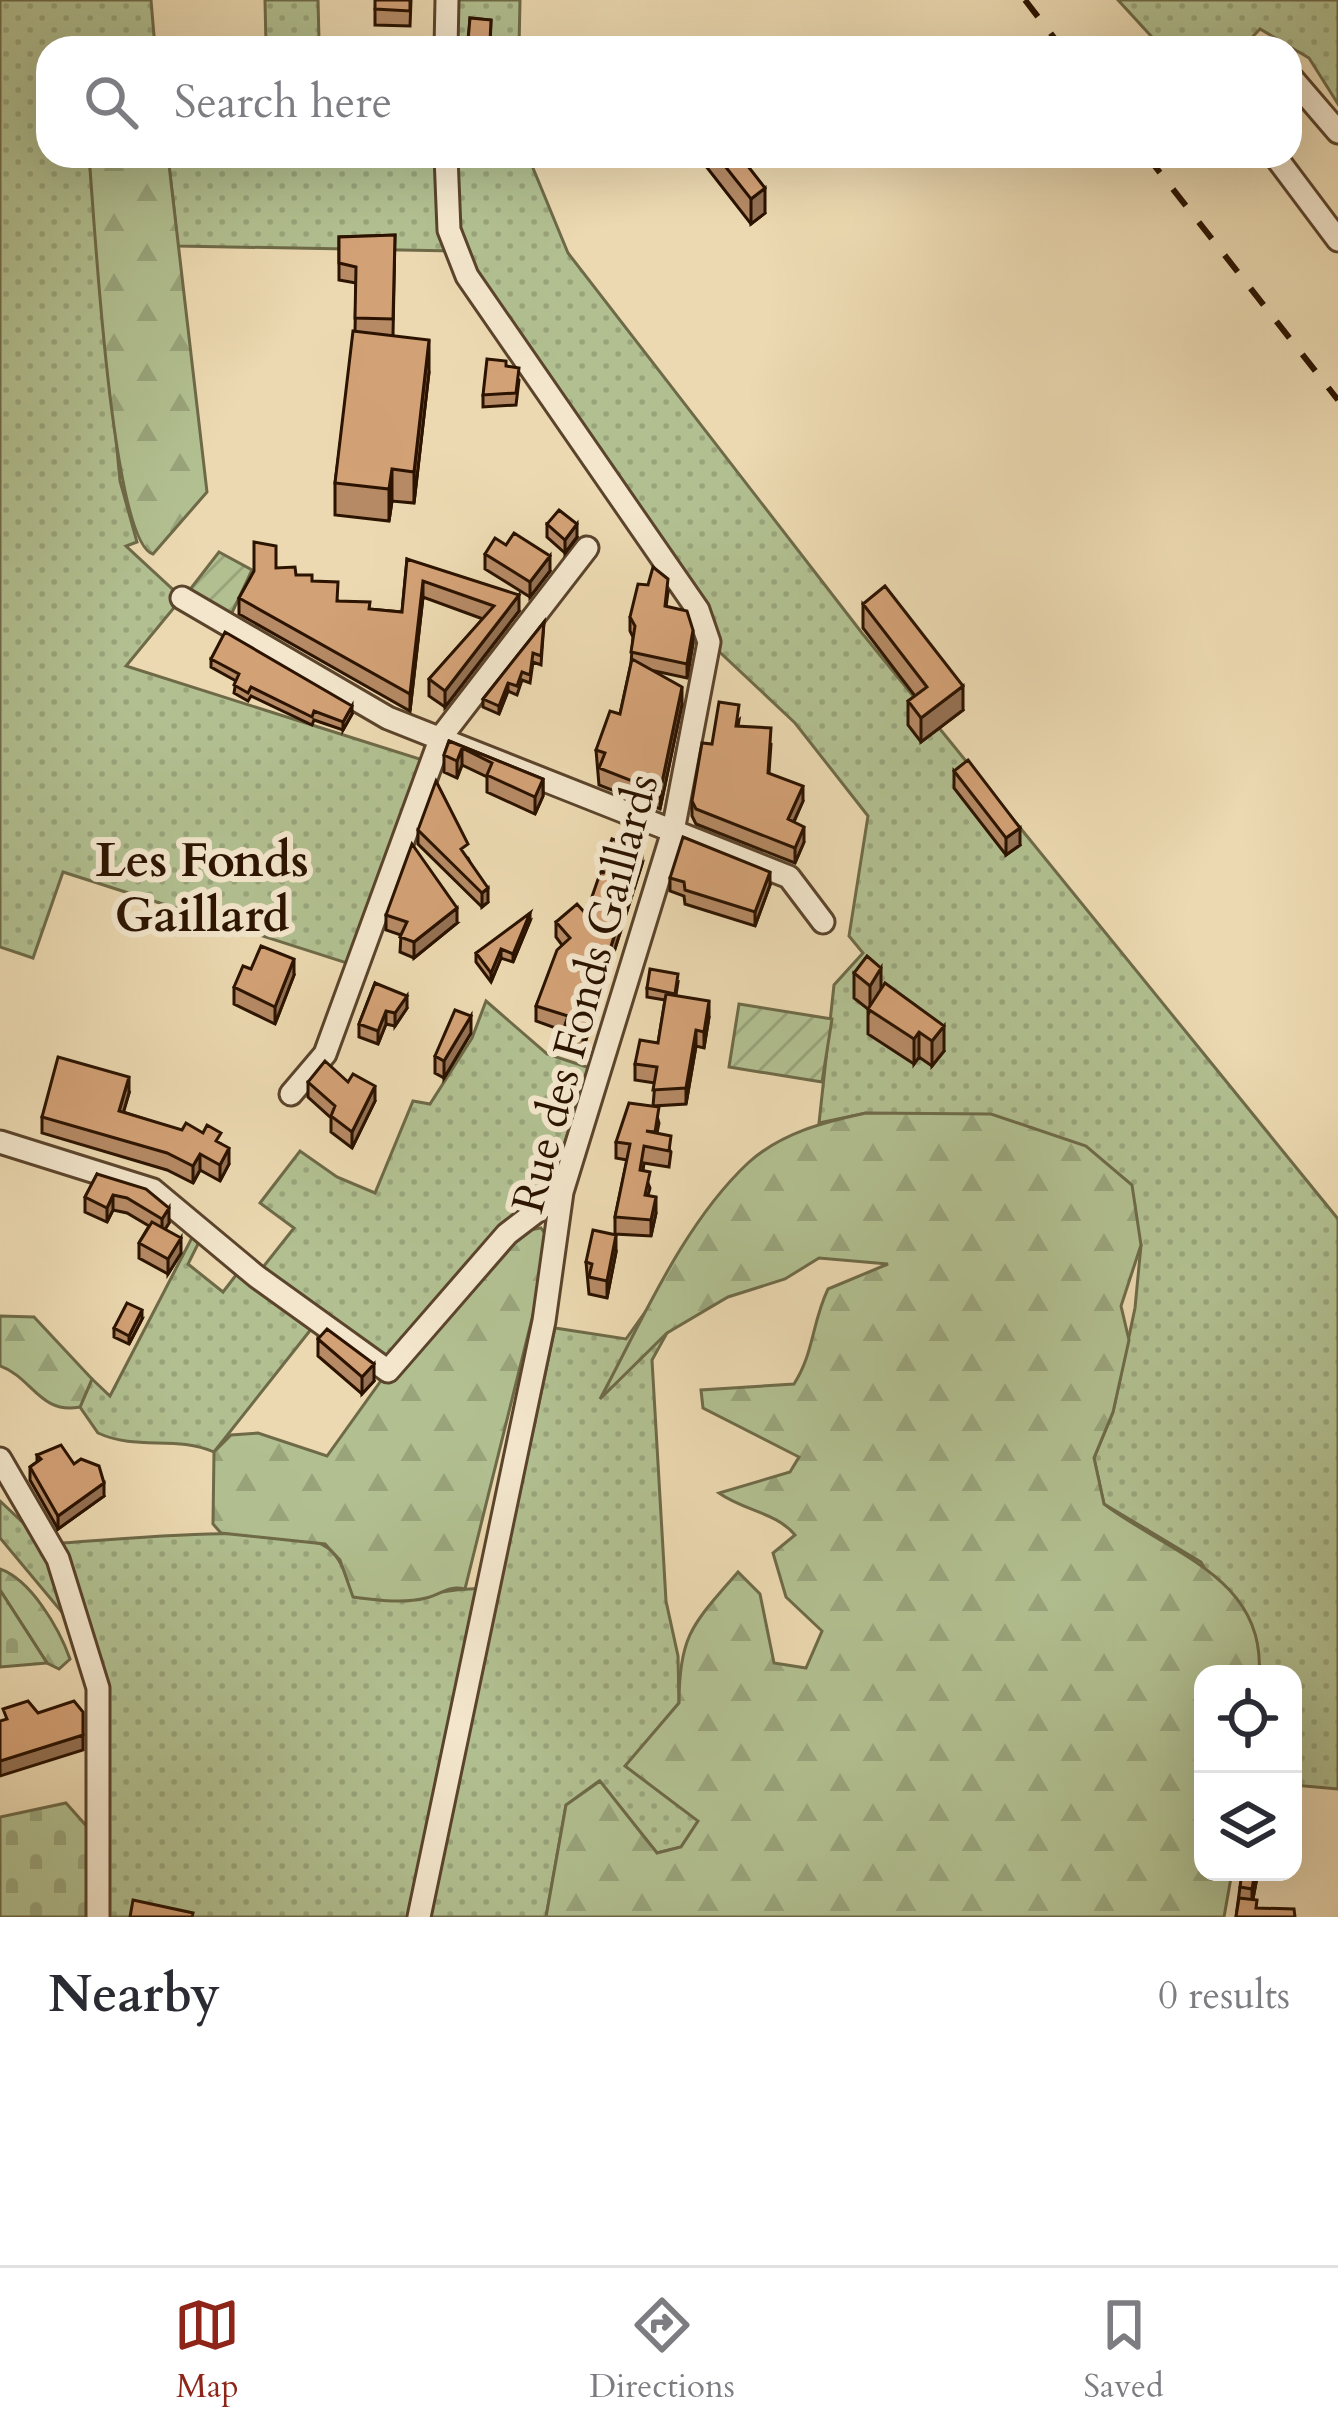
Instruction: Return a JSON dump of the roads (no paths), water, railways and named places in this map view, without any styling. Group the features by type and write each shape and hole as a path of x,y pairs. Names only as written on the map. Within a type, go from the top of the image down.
{"street":[{"path":"446,36 447,0"},
{"path":"1302,90 1338,132"},
{"name":"Rue des Fonds Gaillards","path":"419,1917 548,1299 562,1192 673,831 709,642 706,623 467,276 449,230 446,168"},
{"path":"1284,168 1338,240"},
{"path":"291,1094 325,1054 441,736 587,548"},
{"path":"182,598 388,718 789,877 823,922"},
{"path":"0,1142 153,1190 378,1370 388,1371 508,1234 562,1192"},
{"path":"0,1459 58,1559 98,1688 98,1917"}],"railway":[{"path":"1025,0 1053,36"},
{"path":"1156,168 1338,400"}],"district":[{"name":"Les Fonds Gaillard","path":"202,886"}]}
